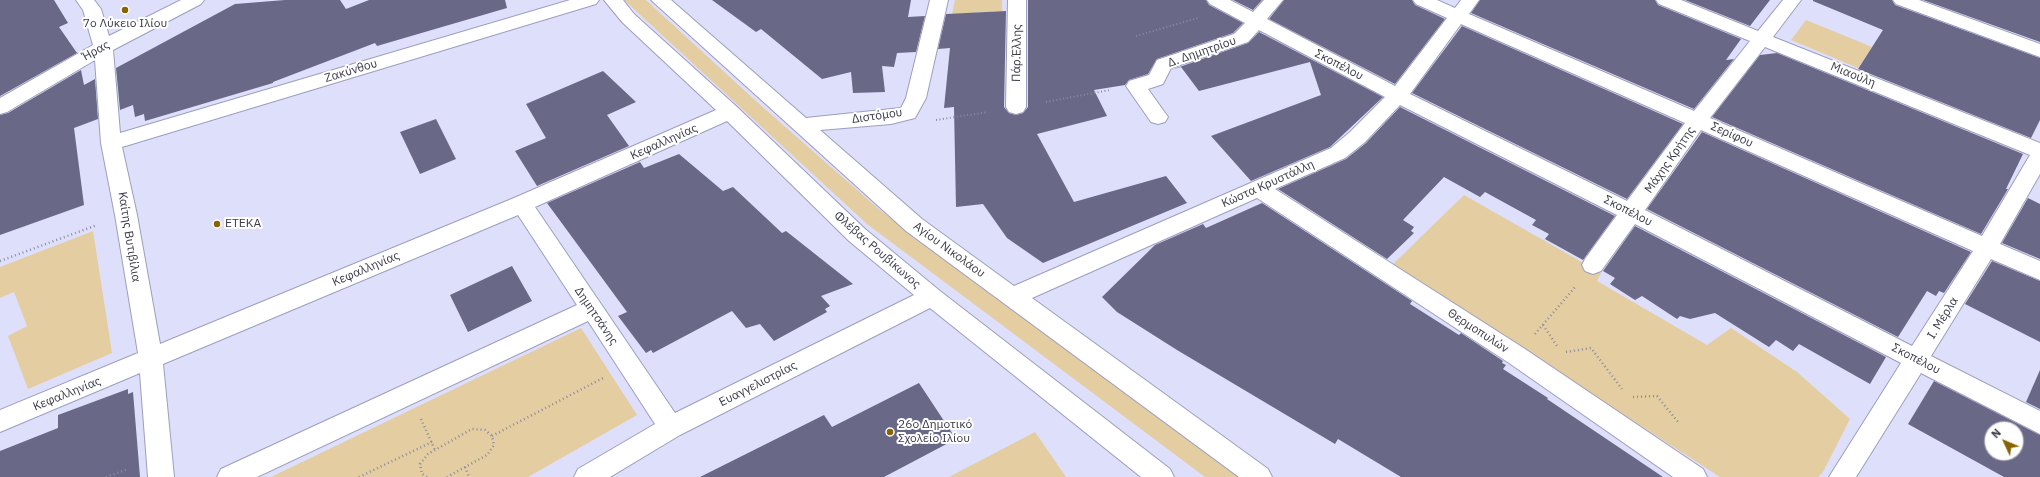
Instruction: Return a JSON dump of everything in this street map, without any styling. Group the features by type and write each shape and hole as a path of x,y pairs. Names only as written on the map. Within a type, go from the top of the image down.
{"street":[{"name":"Καίτης Βυτιβίλια","path":"86,0 92,9 103,47 111,143 126,215 137,286 152,359 161,477"},
{"name":"Ήρας","path":"0,107 103,47 195,0"},
{"name":"Ζακύνθου","path":"111,143 590,0"},
{"name":"Φλέβας Ρουβίκωνος","path":"613,0 628,18 730,112 857,235 932,297 1161,477"},
{"name":"Διστόμου","path":"802,125 891,117 908,113 916,98 940,0"},
{"name":"Πάρ.Έλλης","path":"1016,107 1018,0"},
{"name":"Δ. Δημητρίου","path":"1158,117 1136,86 1156,79 1164,64 1241,38 1256,23 1259,16 1274,0"},
{"name":"Σερίφου","path":"1422,0 1464,8 1698,120 1987,247 2040,272"},
{"name":"Μιαούλη","path":"1665,0 2040,151"},
{"name":"Μάχης Κρήτης","path":"1593,265 1698,120 1792,0"},
{"path":"1902,0 2040,51"},
{"name":"Αγίου Νικολάου","path":"665,1 914,225 1259,477"},
{"name":"Σκοπέλου","path":"1224,4 1256,23 1396,95 1632,213 2040,423"},
{"name":"Κώστα Κρυστάλλη","path":"1012,297 1338,153 1355,140 1396,95 1464,8"},
{"name":"Κεφαλληνίας","path":"0,421 522,204 730,112"},
{"name":"Ι. Μέρλα","path":"1842,477 1987,247 2040,156"},
{"name":"Θερμοπυλών","path":"1259,189 1517,356 1694,477"},
{"name":"Δημητσάνης","path":"522,204 671,427"},
{"name":"Ευαγγελιστρίας","path":"587,477 671,427 932,297"},
{"path":"230,477 591,309"}],"path":[{"path":"1136,36 1224,4"},
{"path":"0,261 126,215"},
{"path":"1517,356 1564,300"},
{"path":"492,436 629,365"},
{"path":"1628,398 1657,396 1678,422"},
{"path":"427,477 422,474 420,464 428,454 472,430 485,430 492,436 494,445 487,455 447,477"},
{"path":"359,477 432,442"},
{"path":"464,467 469,477"}],"shaded area":[{"path":"624,0 646,0 757,102 881,211 1242,477 1205,477 867,224"},
{"path":"955,0 1002,0 1002,11 952,14"},
{"path":"1806,20 1872,47 1858,68 1791,40"},
{"path":"1464,195 1601,273 1597,281 1707,345 1731,328 1797,372 1850,419 1823,472 1818,477 1720,477 1392,265"},
{"path":"93,231 112,353 28,389 8,336 27,326 14,292 0,298 0,267"},
{"path":"581,328 637,415 528,477 271,477"},
{"path":"1035,432 1066,477 949,477"}],"building":[{"path":"0,0 54,0 68,23 59,27 77,53 0,96"},
{"path":"285,0 340,0 346,9 369,0 505,0 507,8 377,46 375,43 273,83 145,121 144,114 135,117 133,105 120,110 116,68 235,4"},
{"path":"712,0 911,0 908,17 925,16 916,52 897,53 894,67 882,66 885,92 853,93 851,72 822,79 761,29 756,32"},
{"path":"1028,0 1206,0 1209,5 1243,23 1233,33 1157,59 1148,74 1129,80 1125,85 1094,90 1107,116 1037,134 1074,202 1166,176 1187,203 1043,263 1007,238 983,204 956,207 954,107 944,108 950,48 938,49 946,14 1006,11 1004,107 1009,113 1016,115 1023,113 1028,107"},
{"path":"1233,0 1262,0 1253,10"},
{"path":"1284,0 1412,0 1415,5 1445,19 1395,84 1269,19"},
{"path":"1480,0 1655,0 1658,5 1741,39 1726,60 1734,59 1694,109 1471,13"},
{"path":"1685,0 1770,0 1750,26"},
{"path":"1813,0 1892,0 1895,5 2040,58 2040,120 2031,138 1858,69 1883,30"},
{"path":"1923,0 2040,0 2040,42"},
{"path":"1462,26 1683,124 1627,199 1412,93"},
{"path":"1259,32 1383,97 1330,147 1251,181 1211,136 1321,95 1310,62 1199,91 1181,67 1171,70 1248,43"},
{"path":"1777,53 2023,154 2006,189 2008,189 1981,234 1712,117 1760,55"},
{"path":"81,70 84,85 95,79 98,119 74,128 84,205 0,235 0,115 8,113"},
{"path":"603,71 636,102 607,115 629,146 537,186 515,151 546,138 526,104"},
{"path":"1400,107 1615,216 1583,260 1545,239 1549,234 1532,225 1536,220 1485,192 1480,197 1444,177 1403,220 1414,227 1411,231 1414,233 1387,259 1278,189 1346,159 1366,143"},
{"path":"436,119 456,159 420,174 400,132"},
{"path":"1702,132 1971,252 1944,293 1939,291 1936,296 1927,291 1898,337 1647,209"},
{"path":"679,154 723,191 733,187 782,233 786,231 853,284 821,296 830,306 825,309 827,312 774,341 760,324 746,328 732,311 653,353 651,350 646,353 618,316 627,312 547,203 640,162 644,168"},
{"path":"2028,198 2040,204 2040,259 2002,243"},
{"path":"1262,203 1412,301 1410,304 1459,335 1461,333 1503,361 1502,363 1506,365 1503,369 1663,477 1401,477 1338,439 1335,444 1177,350 1117,312 1102,297 1155,245 1203,224 1206,228"},
{"path":"1635,226 1886,357 1870,384 1799,344 1793,351 1776,340 1769,347 1715,313 1690,319 1680,316 1677,319 1642,296 1635,300 1610,284 1615,278 1603,271"},
{"path":"1992,261 2040,281 2040,342 1965,304"},
{"path":"512,266 532,301 468,332 450,295"},
{"path":"2040,370 2040,409 2026,402"},
{"path":"1934,381 2013,421 1984,421 1984,461 2024,461 2024,427 2040,435 2040,477 2004,477 1908,424"},
{"path":"919,383 956,439 884,477 700,477 824,415 832,427"},
{"path":"128,389 128,394 133,392 140,477 0,477 0,451 58,428 58,415"}],"place":[{"name":"7ο Λύκειο Ιλίου","path":"125,10"},
{"name":"ΕΤΕΚΑ","path":"217,224"},
{"name":"26ο Δημοτικό Σχολείο Ιλίου","path":"890,432"}]}
